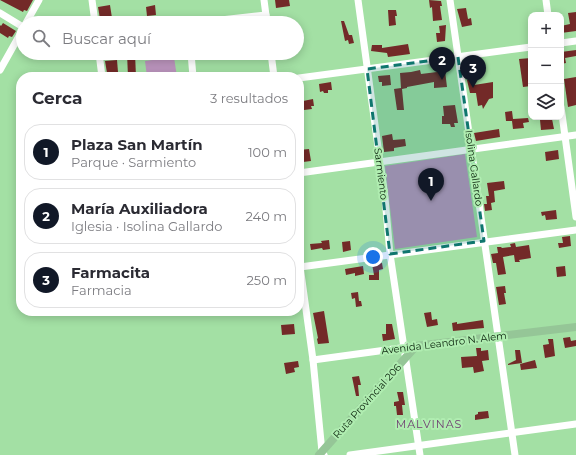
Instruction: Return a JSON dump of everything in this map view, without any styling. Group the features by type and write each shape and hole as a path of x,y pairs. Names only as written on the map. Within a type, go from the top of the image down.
{"main road":[{"name":"Avenida Leandro N. Alem","path":"416,346 576,327"},
{"name":"Ruta Provincial 206","path":"321,454 416,346"}],"street":[{"path":"30,16 39,0"},
{"path":"92,0 94,16"},
{"path":"257,16 266,15 264,0"},
{"name":"Sarmiento","path":"358,0 380,162 390,254 420,455"},
{"name":"Isolina Gallardo","path":"450,0 515,455"},
{"path":"546,0 548,12"},
{"path":"0,13 16,23"},
{"path":"0,68 16,40"},
{"path":"564,43 576,41"},
{"path":"304,77 528,47"},
{"path":"100,60 101,72"},
{"path":"192,60 193,72"},
{"path":"272,60 273,72"},
{"path":"563,120 576,218"},
{"path":"304,172 576,136"},
{"path":"304,266 484,241 576,230"},
{"path":"304,296 313,360 321,454"},
{"name":"Avenida Leandro N. Alem","path":"313,360 416,346"},
{"path":"350,455 576,424"}],"highlighted area":[{"path":"458,57 484,241 390,254 367,69"}],"shaded area":[{"path":"174,60 176,72 146,72 145,61"},
{"path":"465,154 477,237 395,249 385,166"}],"building":[{"path":"0,0 33,0 27,11 24,10 23,12"},
{"path":"275,0 289,0 290,6 276,8"},
{"path":"429,0 441,1 442,6 440,6 442,20 433,21 432,7 430,8"},
{"path":"110,5 112,16 100,16 98,7"},
{"path":"155,5 156,15 147,16 146,7"},
{"path":"466,8 468,19 471,18 472,25 462,27 457,9"},
{"path":"388,10 396,10 396,25 389,26"},
{"path":"576,12 576,31 564,33 564,25 570,24 568,13"},
{"path":"341,21 344,21 349,35 352,35 354,43 349,44 348,40 345,41"},
{"path":"3,23 16,31 12,37 9,36 8,38 0,33 0,25 1,26"},
{"path":"446,25 445,41 437,42 436,33 440,33 439,26"},
{"path":"408,44 410,54 388,57 387,53 371,51 372,45 382,45 382,48"},
{"path":"576,50 576,56 565,58 566,63 564,63 564,52"},
{"path":"528,58 528,86 523,87 519,59"},
{"path":"117,60 118,72 107,72 105,61"},
{"path":"127,60 135,60 136,72 128,72"},
{"path":"479,60 480,67 465,70 464,65 468,65 467,62"},
{"path":"420,70 421,74 445,71 447,87 434,88 434,82 402,89 404,110 397,110 394,89 401,88 400,73"},
{"path":"390,75 391,85 382,86 382,82 379,82 378,76"},
{"path":"576,77 576,105 568,107 564,79"},
{"path":"473,79 474,85 493,82 493,98 489,99 483,109 482,105 478,106 476,93 470,93 467,80"},
{"path":"331,82 332,90 328,90 328,93 324,93 323,91 320,92 319,84"},
{"path":"313,99 314,106 311,106 312,109 304,110 304,101"},
{"path":"455,105 458,123 454,123 455,127 451,127 450,124 442,124 442,116 444,116 443,106"},
{"path":"512,111 513,119 528,118 529,122 523,123 524,128 513,129 512,121 506,121 505,112"},
{"path":"540,120 552,120 554,129 541,130"},
{"path":"499,129 500,137 476,141 474,133"},
{"path":"392,134 393,140 405,139 406,146 394,148 394,151 384,152 382,136"},
{"path":"309,149 311,161 304,162 304,150"},
{"path":"558,150 559,159 546,161 545,152"},
{"path":"504,181 505,189 494,191 495,202 491,203 492,210 485,211 484,204 487,204 486,196 489,196 487,183"},
{"path":"556,210 557,219 546,220 545,215 542,216 541,212"},
{"path":"570,236 571,246 559,248 558,243 563,243 562,237"},
{"path":"329,240 330,249 323,250 322,248 311,250 310,244 322,243 321,241"},
{"path":"350,241 351,250 343,252 342,242"},
{"path":"515,243 516,247 529,245 531,258 519,260 520,262 515,262 514,255 503,257 506,274 498,275 496,263 493,263 491,254 498,253 497,247 511,247 510,244"},
{"path":"382,263 383,269 379,270 379,280 369,280 369,275 374,275 372,264"},
{"path":"363,266 364,274 355,276 355,273 346,275 345,269"},
{"path":"565,266 566,276 557,277 556,267"},
{"path":"505,286 506,293 504,293 506,304 499,305 496,287"},
{"path":"358,292 359,301 361,301 362,306 356,307 355,298 352,299 351,293"},
{"path":"324,311 329,343 318,344 313,313"},
{"path":"431,312 432,320 437,319 438,325 427,327 424,313"},
{"path":"483,320 484,328 453,331 452,323 457,322 457,324"},
{"path":"294,324 295,334 282,335 281,325"},
{"path":"386,324 392,324 395,339 383,341 382,334 386,334"},
{"path":"570,337 571,341 576,340 576,346 565,348 563,338"},
{"path":"548,339 553,339 555,356 545,358 543,345 549,344"},
{"path":"476,348 481,348 481,351 488,350 489,360 482,361 484,371 474,373 473,367 462,368 461,357 477,356"},
{"path":"515,350 520,350 522,363 508,365 516,360"},
{"path":"535,360 537,368 521,370 520,364"},
{"path":"298,361 299,367 294,368 295,372 286,374 284,363"},
{"path":"359,376 361,385 358,385 359,396 356,396 352,377"},
{"path":"397,392 403,392 405,405 402,405 403,415 397,415 396,406 394,406 394,402 399,401"},
{"path":"488,411 489,418 475,420 475,415 478,414 478,412"}],"place":[{"name":"María Auxiliadora","path":"442,80"},
{"name":"Farmacita","path":"473,88"},
{"name":"Plaza San Martín","path":"431,201"}],"district":[{"name":"MALVINAS","path":"429,424"}]}
